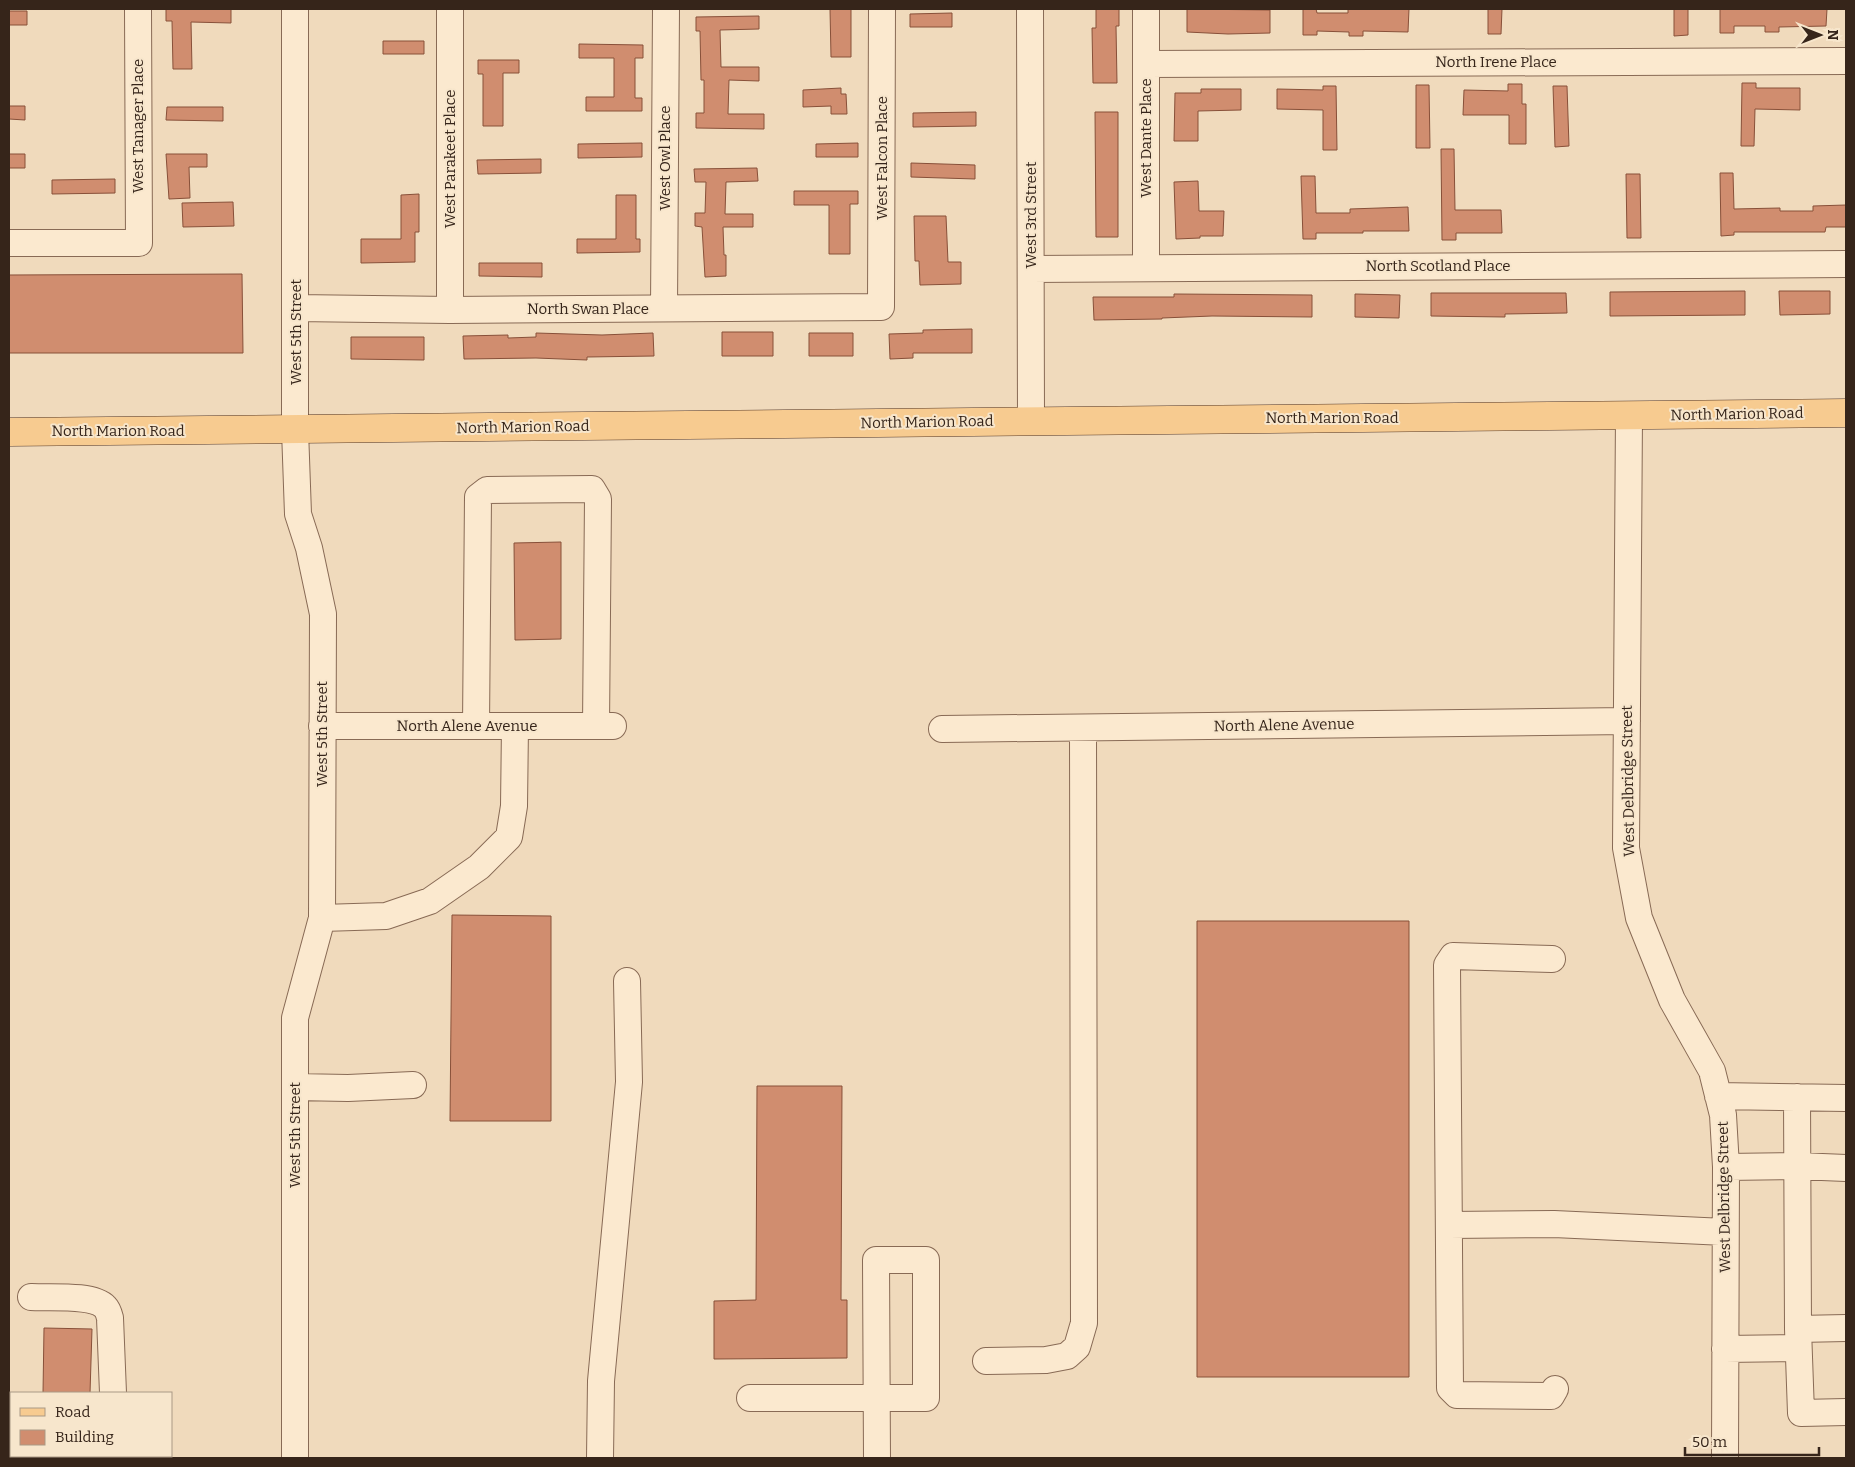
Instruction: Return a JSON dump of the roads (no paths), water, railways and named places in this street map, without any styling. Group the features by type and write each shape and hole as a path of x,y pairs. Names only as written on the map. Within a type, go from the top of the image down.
{"main road":[{"name":"North Marion Road","path":"9,432 1846,413"}],"street":[{"name":"West Tanager Place","path":"9,243 139,243 138,9"},
{"name":"West 5th Street","path":"294,9 295,430 298,514 323,614 322,918 295,1018 295,1458"},
{"name":"West Parakeet Place","path":"450,9 450,310"},
{"name":"West Owl Place","path":"664,308 666,9"},
{"name":"West Falcon Place","path":"881,307 882,9"},
{"name":"West 3rd Street","path":"1030,9 1031,421"},
{"name":"West Dante Place","path":"1146,9 1146,268"},
{"name":"North Irene Place","path":"1146,64 1846,61"},
{"name":"North Scotland Place","path":"1031,269 1846,264"},
{"name":"North Swan Place","path":"296,308 450,310 881,307"},
{"name":"West Delbridge Street","path":"1629,415 1626,848 1639,918 1672,1000 1712,1071 1723,1115 1726,1168 1725,1458"},
{"name":"North Alene Avenue","path":"322,726 476,726 515,726 604,726 598,499 592,489 487,490 478,497 476,726"},
{"name":"North Alene Avenue","path":"942,729 1627,721"},
{"path":"322,918 386,916 430,901 479,868 509,837 514,806 515,726"},
{"path":"986,1361 1046,1360 1067,1356 1076,1348 1084,1323 1083,728"},
{"path":"1552,958 1453,956 1447,965 1450,1388 1457,1395 1551,1396 1554,1389"},
{"path":"600,1458 601,1381 629,1082 627,981"},
{"path":"295,1087 348,1088 413,1085"},
{"path":"1718,1096 1846,1098"},
{"path":"1797,1097 1800,1413 1846,1412"},
{"path":"1726,1168 1798,1166 1846,1168"},
{"path":"1449,1226 1554,1224 1725,1232"},
{"path":"750,1398 877,1398 926,1398 926,1260 876,1260 877,1398 877,1458"},
{"path":"31,1297 88,1299 100,1303 107,1308 110,1318 113,1392"},
{"path":"1725,1349 1798,1338 1846,1328"}]}
